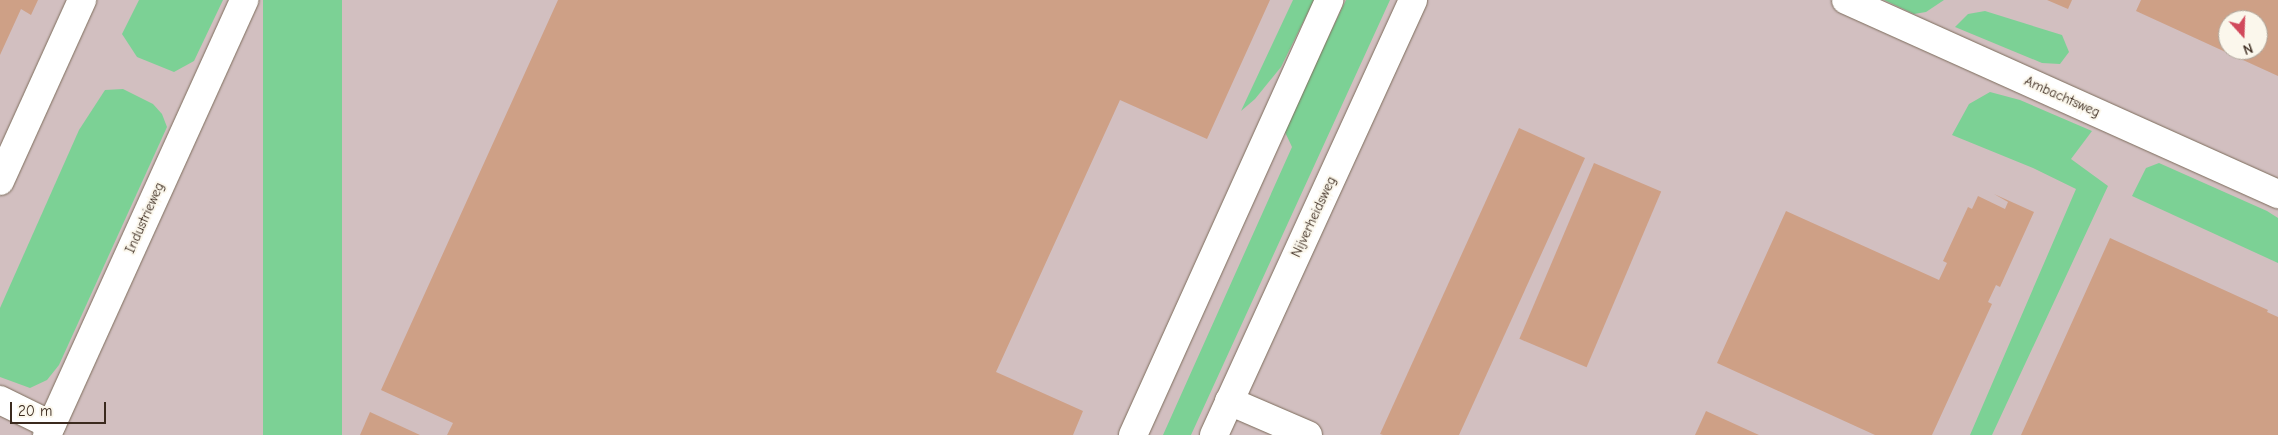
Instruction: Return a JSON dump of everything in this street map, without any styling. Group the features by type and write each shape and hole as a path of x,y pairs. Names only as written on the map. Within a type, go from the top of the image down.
{"street":[{"path":"0,181 82,0"},
{"name":"Industrieweg","path":"49,430 244,0"},
{"path":"1133,435 1329,0"},
{"name":"Nijverheidsweg","path":"1214,435 1413,0"},
{"name":"Ambachtsweg","path":"1846,0 2278,194"},
{"path":"0,400 49,430"},
{"path":"1229,401 1308,435"}],"shaded area":[{"path":"0,0 2278,0 2278,435 0,435"}],"green space":[{"path":"139,0 223,0 194,61 174,72 137,57 122,34"},
{"path":"263,0 342,0 342,435 263,435"},
{"path":"1293,0 1314,0 1281,67 1255,99 1241,111"},
{"path":"1346,0 1390,0 1191,435 1163,435 1292,147 1284,130"},
{"path":"1884,0 1944,0 1926,12 1914,14"},
{"path":"1985,11 2062,35 2069,52 2060,64 2042,63 1955,27 1968,14"},
{"path":"123,89 153,104 162,114 167,127 59,365 47,380 30,388 0,377 0,308 79,130 105,90"},
{"path":"1990,92 2020,100 2092,131 2071,159 2108,186 1992,435 1970,435 2076,189 2033,168 1952,135 1969,104"},
{"path":"2159,163 2267,211 2278,218 2278,263 2132,196 2146,168"}],"building":[{"path":"0,0 38,0 31,15 21,9 0,55"},
{"path":"558,0 1270,0 1207,139 1120,100 996,372 1083,411 1073,435 447,435 453,423 381,390"},
{"path":"2047,0 2072,0 2068,9"},
{"path":"2141,0 2278,0 2278,76 2243,60 2268,60 2268,10 2218,10 2218,49 2136,11"},
{"path":"1519,128 1585,158 1459,435 1380,434"},
{"path":"1594,163 1661,192 1587,367 1519,339"},
{"path":"1994,194 2034,212 2000,287 1996,285 1988,302 1992,304 1932,435 1875,435 1717,363 1786,211 1939,280 1947,263 1943,261 1968,207 1972,209 1978,196 2005,209 2008,202"},
{"path":"2110,238 2268,310 2267,312 2278,317 2278,435 2021,435"},
{"path":"1706,411 1759,435 1695,435"},
{"path":"370,412 420,435 360,435"}]}
